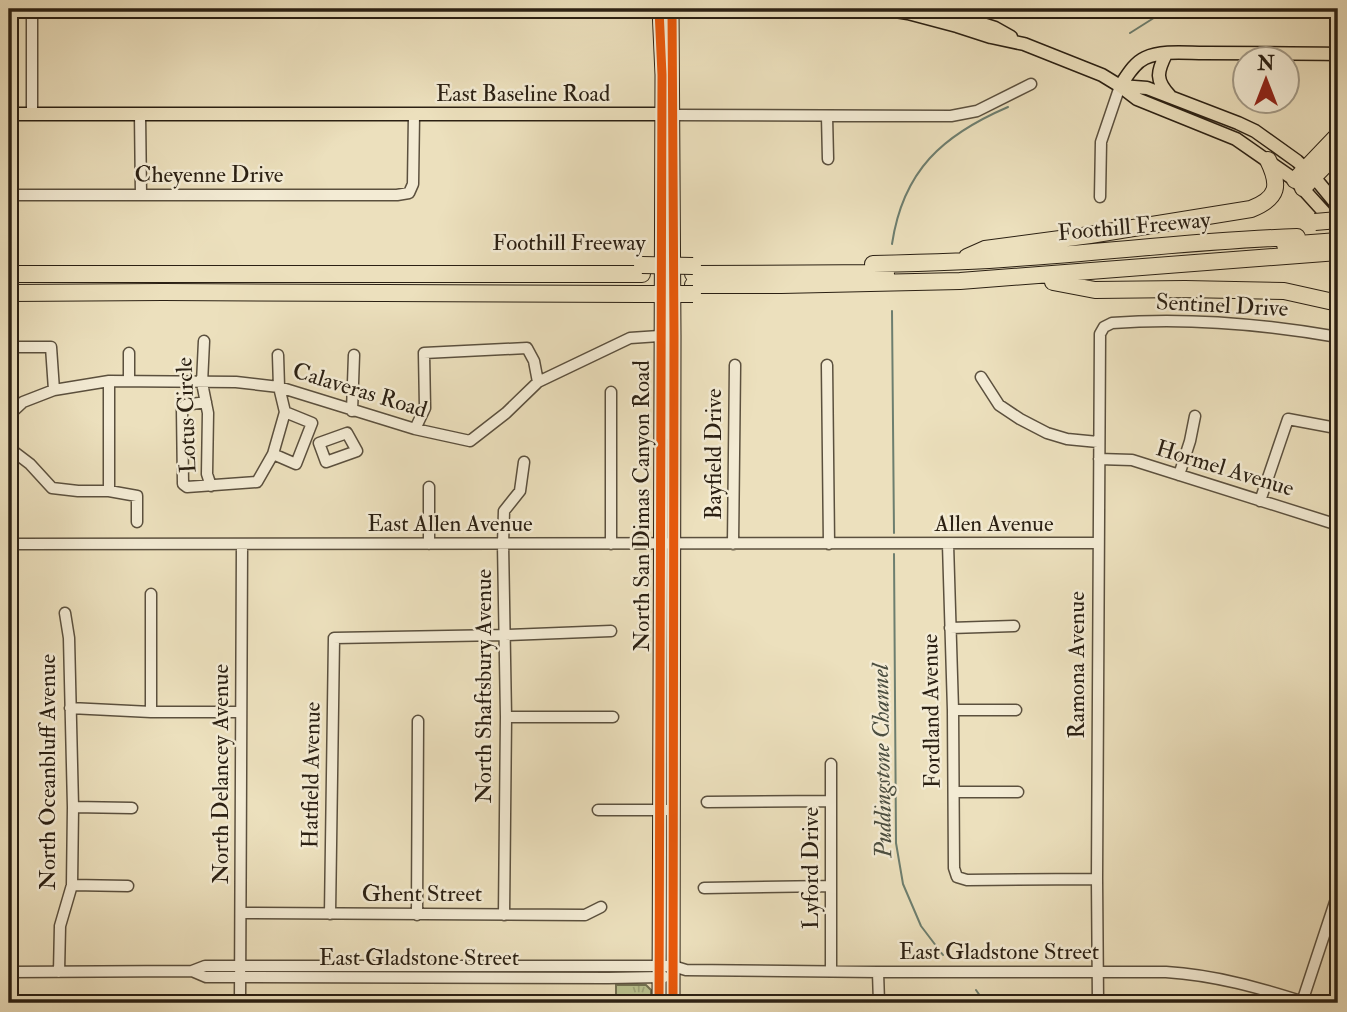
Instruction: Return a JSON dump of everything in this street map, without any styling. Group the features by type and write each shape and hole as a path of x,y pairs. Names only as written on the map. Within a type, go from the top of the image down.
{"highway":[{"path":"1304,179 1338,135"},
{"path":"1304,179 1338,152"},
{"path":"955,262 985,249 1251,209 1262,205 1273,194 1276,181 1268,160"},
{"path":"1255,238 1315,222 1338,220"},
{"name":"Foothill Freeway","path":"9,264 642,280 857,278 955,262 1255,238 1335,239"},
{"path":"857,278 1011,278 1335,239"},
{"name":"Foothill Freeway","path":"9,293 545,294 642,280 857,278 921,290 1338,262"},
{"path":"9,274 642,280"},
{"path":"1053,282 1095,290 1284,291 1338,303"},
{"path":"9,285 141,285 163,292"}],"main road":[{"name":"North San Dimas Canyon Road","path":"659,9 668,114 674,335 667,544 667,810 659,1003"},
{"name":"North San Dimas Canyon Road","path":"667,544 660,336 672,9"},
{"path":"883,9 908,13 1024,44"},
{"path":"934,9 995,28 1024,44 1102,75 1137,99 1236,139 1304,179 1335,239"},
{"path":"1166,54 1158,74 1163,89 1170,96"},
{"path":"1120,86 1132,68 1143,58 1152,55 1338,54"},
{"path":"1120,86 1147,88 1255,131 1304,179 1338,206"},
{"name":"East Baseline Road","path":"9,114 668,114"},
{"name":"North San Dimas Canyon Road","path":"667,810 678,971 673,1003"}],"street":[{"path":"32,9 32,114"},
{"name":"East Baseline Road","path":"668,114 965,115 1031,84"},
{"path":"1100,197 1101,142 1120,86"},
{"path":"141,114 141,195"},
{"name":"Cheyenne Drive","path":"9,195 409,193 413,184 414,115"},
{"path":"827,116 828,159"},
{"name":"Sentinel Drive","path":"1104,327 1122,322 1209,321 1291,328 1338,337"},
{"name":"Ramona Avenue","path":"1098,1003 1098,442 1099,341 1104,327"},
{"name":"Calaveras Road","path":"9,415 23,402 54,390 109,381 236,382 279,387 415,429 470,441 506,413 538,382 630,338 674,335"},
{"name":"Lotus Circle","path":"204,341 202,383 208,413 207,474 211,486"},
{"path":"9,347 51,347 54,390"},
{"path":"415,429 425,408 424,353 527,348 534,361 538,382"},
{"path":"129,353 129,381"},
{"path":"205,402 185,405 182,409 183,484 211,486 257,482 273,454 285,412 279,387 278,355"},
{"path":"352,411 354,355"},
{"name":"Bayfield Drive","path":"733,544 734,365"},
{"path":"827,365 829,544"},
{"path":"981,377 999,405 1020,419 1047,433 1067,439 1098,442"},
{"path":"109,381 109,491"},
{"path":"611,391 611,544"},
{"path":"273,454 296,464 312,423 285,412"},
{"path":"1179,475 1195,416"},
{"path":"1259,501 1288,419 1336,428"},
{"path":"302,445 319,443"},
{"path":"9,448 30,464 52,488 109,491 137,496 137,523"},
{"name":"Hormel Avenue","path":"1098,459 1132,460 1338,525"},
{"name":"North Shaftsbury Avenue","path":"504,915 504,511 520,491 524,462"},
{"path":"429,487 429,544"},
{"name":"Allen Avenue","path":"891,544 1098,543"},
{"name":"East Allen Avenue","path":"9,544 891,544"},
{"name":"North Delancey Avenue","path":"240,1003 242,544"},
{"name":"Fordland Avenue","path":"948,544 954,868 957,877 967,880 1097,879"},
{"path":"151,594 151,712"},
{"name":"North Oceanbluff Avenue","path":"60,972 60,926 72,885 69,638 65,612"},
{"path":"950,628 1014,626"},
{"path":"505,635 611,631"},
{"name":"Hatfield Avenue","path":"330,914 334,638 505,635"},
{"path":"70,708 151,712 241,712"},
{"path":"953,710 1016,710"},
{"path":"506,718 613,718"},
{"path":"417,915 418,721"},
{"name":"Lyford Drive","path":"831,764 831,971"},
{"path":"954,792 1018,792"},
{"path":"707,802 831,801"},
{"path":"73,807 132,808"},
{"path":"598,810 667,810"},
{"path":"72,885 128,886"},
{"path":"704,888 831,886"},
{"path":"1305,1003 1338,893"},
{"name":"Ghent Street","path":"241,913 585,915 601,907"},
{"name":"East Gladstone Street","path":"9,972 192,971 206,977 240,971 1166,972 1235,981 1305,1003"},
{"path":"878,972 878,1003"}],"green space":[{"path":"616,985 646,985 651,990 651,1001 616,1001"}],"waterway":[{"name":"Puddingstone Channel","path":"1130,33 1168,9"},
{"name":"Puddingstone Channel","path":"892,244 897,218 906,195 930,158 964,130 1008,107"},
{"name":"Puddingstone Channel","path":"892,311 894,533"},
{"name":"Puddingstone Channel","path":"894,554 896,843 903,884 921,926 943,955"},
{"name":"Puddingstone Channel","path":"976,990 985,1003"}],"cycle path":[{"path":"659,9 662,75 659,1003"},
{"path":"672,9 673,1003"}]}
